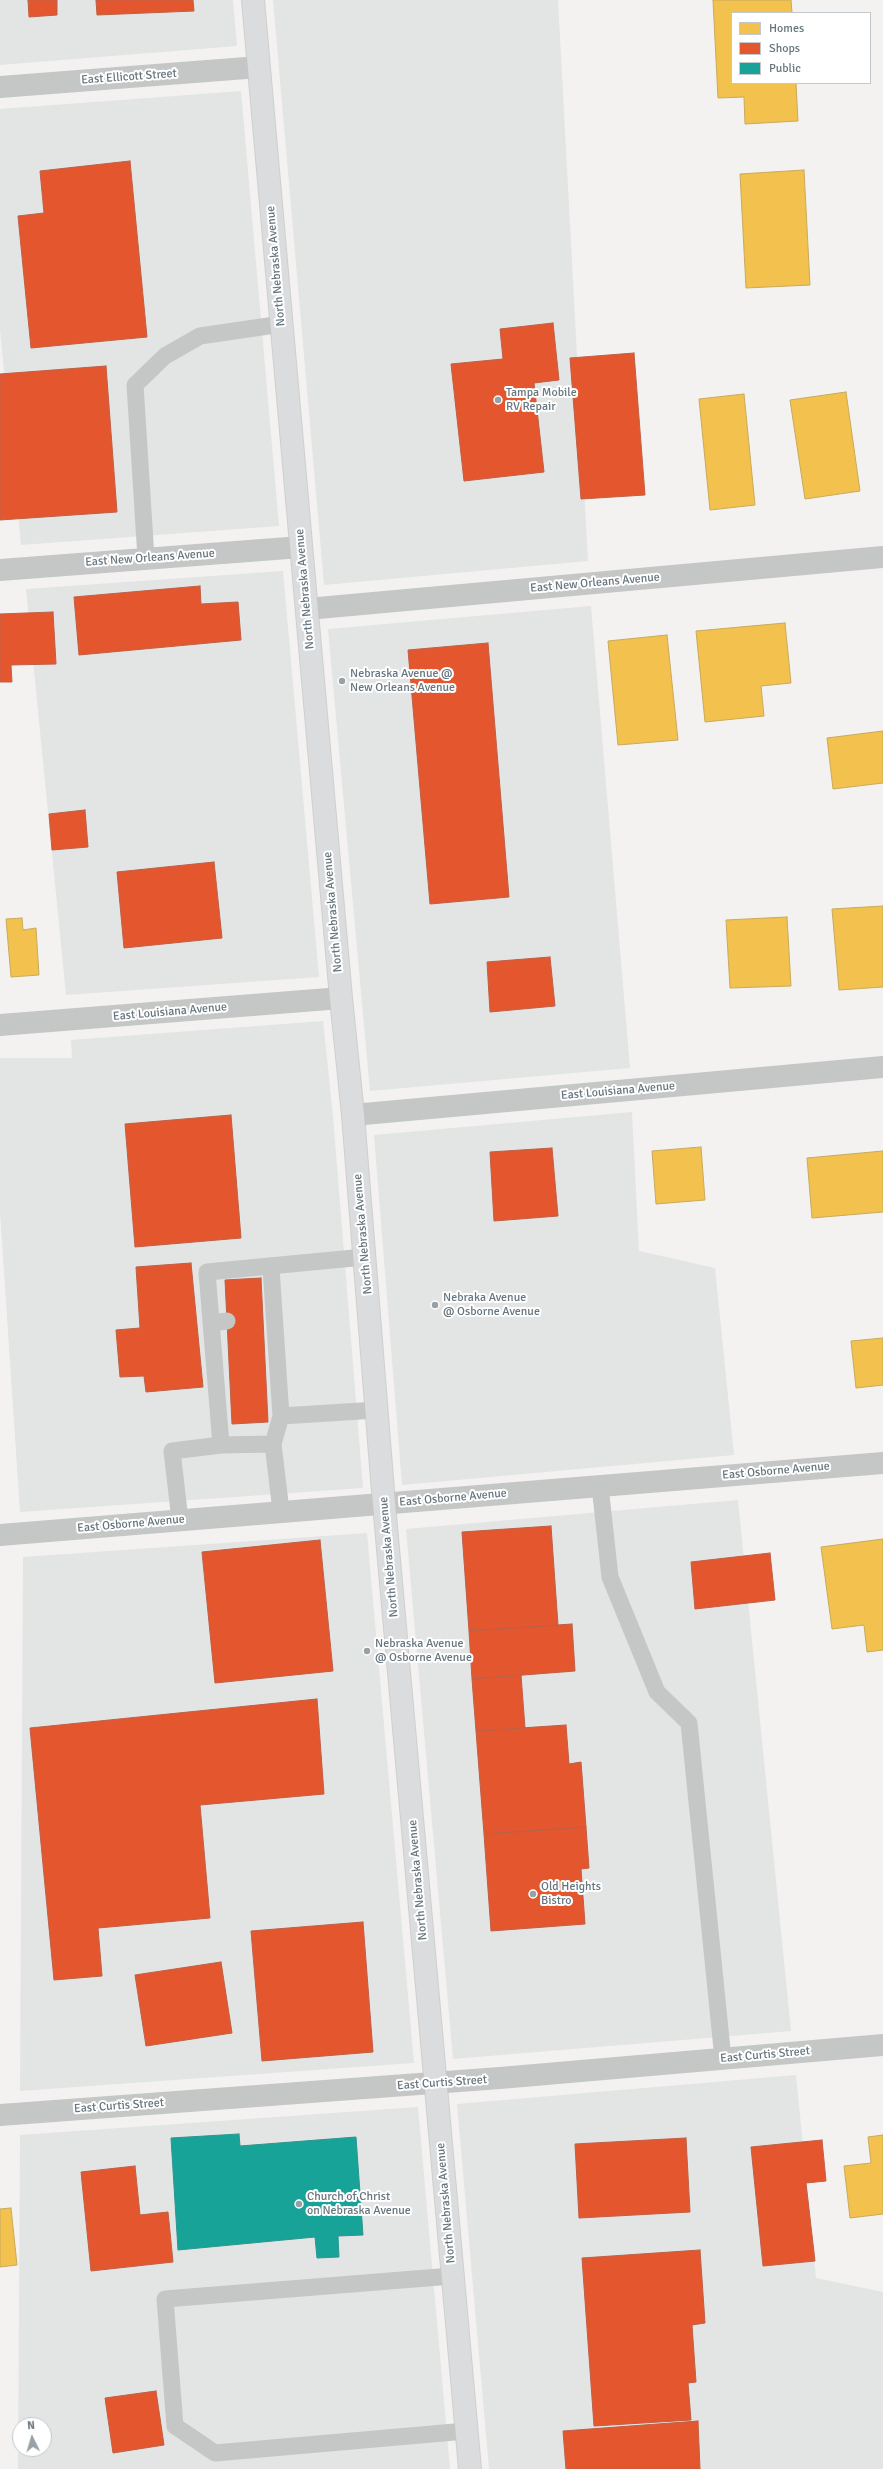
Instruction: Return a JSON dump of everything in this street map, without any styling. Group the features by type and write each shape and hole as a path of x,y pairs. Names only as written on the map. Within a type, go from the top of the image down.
{"main road":[{"name":"North Nebraska Avenue","path":"253,0 306,609 353,1115 384,1504 470,2469"}],"street":[{"name":"East Ellicott Street","path":"0,87 258,67"},
{"name":"East New Orleans Avenue","path":"0,570 301,547"},
{"name":"East New Orleans Avenue","path":"306,609 883,557"},
{"name":"East Louisiana Avenue","path":"0,1025 341,998"},
{"name":"East Louisiana Avenue","path":"353,1115 883,1067"},
{"name":"East Osborne Avenue","path":"0,1535 883,1463"},
{"name":"East Curtis Street","path":"0,2115 436,2083 883,2045"}],"lane":[{"path":"146,558 136,385 165,356 200,336 282,324"},
{"path":"221,1445 223,1378 219,1322 207,1272 271,1268 364,1258"},
{"path":"271,1268 269,1318 272,1374 281,1416 274,1444 280,1511"},
{"path":"281,1416 377,1410"},
{"path":"180,1520 172,1451 221,1445 274,1444"},
{"path":"600,1486 610,1577 657,1692 689,1723 723,2059"},
{"path":"452,2276 165,2299 174,2426 215,2453 466,2431"}],"shaded area":[{"path":"0,0 233,0 237,46 0,65"},
{"path":"273,0 558,0 588,561 324,585"},
{"path":"241,91 279,526 21,545 0,330 0,109"},
{"path":"283,571 319,977 66,995 26,589"},
{"path":"591,606 630,1068 370,1091 328,629"},
{"path":"323,1021 333,1116 363,1488 20,1512 0,1212 0,1058 72,1058 71,1040"},
{"path":"632,1112 639,1251 715,1268 734,1455 402,1485 374,1135"},
{"path":"738,1500 791,2031 453,2059 406,1529"},
{"path":"367,1533 414,2063 20,2091 23,1557"},
{"path":"796,2075 816,2278 883,2292 883,2469 489,2469 457,2104"},
{"path":"418,2107 450,2469 18,2469 18,2457 52,2457 52,2417 18,2417 20,2135"}],"building: Homes":[{"path":"713,0 791,0 792,12 731,12 731,84 796,84 798,121 745,124 744,97 718,98"},
{"path":"804,170 810,285 746,288 740,174"},
{"path":"846,392 860,491 805,499 790,400"},
{"path":"744,394 755,505 710,510 699,399"},
{"path":"785,623 791,683 761,686 764,716 705,722 696,631"},
{"path":"667,635 678,740 618,745 608,641"},
{"path":"883,731 883,783 833,789 827,738"},
{"path":"883,906 883,987 839,990 832,909"},
{"path":"787,917 791,986 730,988 726,920"},
{"path":"22,918 23,930 36,928 39,975 11,977 6,919"},
{"path":"701,1147 705,1200 656,1204 652,1151"},
{"path":"883,1151 883,1212 812,1218 807,1158"},
{"path":"883,1338 883,1385 856,1388 851,1341"},
{"path":"883,1539 883,1650 867,1652 864,1625 832,1629 821,1547"},
{"path":"883,2135 883,2214 850,2218 844,2166 871,2163 868,2137"},
{"path":"11,2208 17,2265 0,2267 0,2209"}],"building: Shops":[{"path":"28,0 57,0 57,15 29,17"},
{"path":"96,0 193,0 194,11 97,15"},
{"path":"130,161 147,337 31,348 18,216 44,213 40,171"},
{"path":"553,323 559,380 534,383 544,472 464,481 451,364 503,359 500,329"},
{"path":"634,353 645,495 581,499 570,358"},
{"path":"106,366 117,512 0,520 0,374"},
{"path":"200,586 201,604 238,602 241,640 79,655 74,597"},
{"path":"53,612 56,664 11,665 12,682 0,682 0,614"},
{"path":"488,643 509,897 430,904 408,650"},
{"path":"85,810 88,847 52,850 49,814"},
{"path":"214,862 222,938 124,948 117,872"},
{"path":"550,957 555,1006 490,1012 487,962"},
{"path":"231,1115 241,1238 135,1247 125,1124"},
{"path":"552,1148 558,1216 494,1221 490,1152"},
{"path":"191,1263 203,1387 146,1392 144,1376 120,1377 116,1330 140,1328 136,1267"},
{"path":"261,1278 268,1422 232,1424 225,1280"},
{"path":"551,1526 558,1625 469,1631 462,1532"},
{"path":"320,1540 333,1671 215,1683 202,1552"},
{"path":"770,1553 775,1600 695,1609 691,1562"},
{"path":"572,1624 575,1671 472,1679 469,1631"},
{"path":"521,1675 525,1728 476,1731 472,1679"},
{"path":"317,1699 324,1794 200,1805 210,1918 98,1928 102,1976 54,1980 30,1728"},
{"path":"566,1725 569,1764 581,1762 586,1827 484,1834 476,1731"},
{"path":"586,1827 589,1868 581,1869 585,1924 491,1931 484,1834"},
{"path":"363,1922 373,2052 262,2061 251,1931"},
{"path":"221,1962 232,2033 146,2046 135,1975"},
{"path":"686,2138 690,2212 579,2218 575,2144"},
{"path":"822,2140 826,2181 806,2183 815,2261 763,2266 751,2147"},
{"path":"135,2166 140,2215 168,2212 173,2262 91,2271 81,2172"},
{"path":"700,2250 705,2323 692,2325 696,2382 688,2383 691,2420 594,2426 582,2258"},
{"path":"156,2391 164,2445 113,2453 105,2398"},
{"path":"698,2421 700,2469 566,2469 563,2431"}],"building: Public":[{"path":"239,2134 240,2146 356,2137 363,2235 338,2236 339,2257 317,2258 315,2237 178,2250 171,2138"}],"place":[{"name":"Tampa Mobile RV Repair","path":"498,400"},
{"name":"Nebraska Avenue @ New Orleans Avenue","path":"342,681"},
{"name":"Nebraka Avenue @ Osborne Avenue","path":"435,1305"},
{"name":"Nebraska Avenue @ Osborne Avenue","path":"367,1651"},
{"name":"Old Heights Bistro","path":"533,1894"},
{"name":"Church of Christ on Nebraska Avenue","path":"299,2204"}]}
